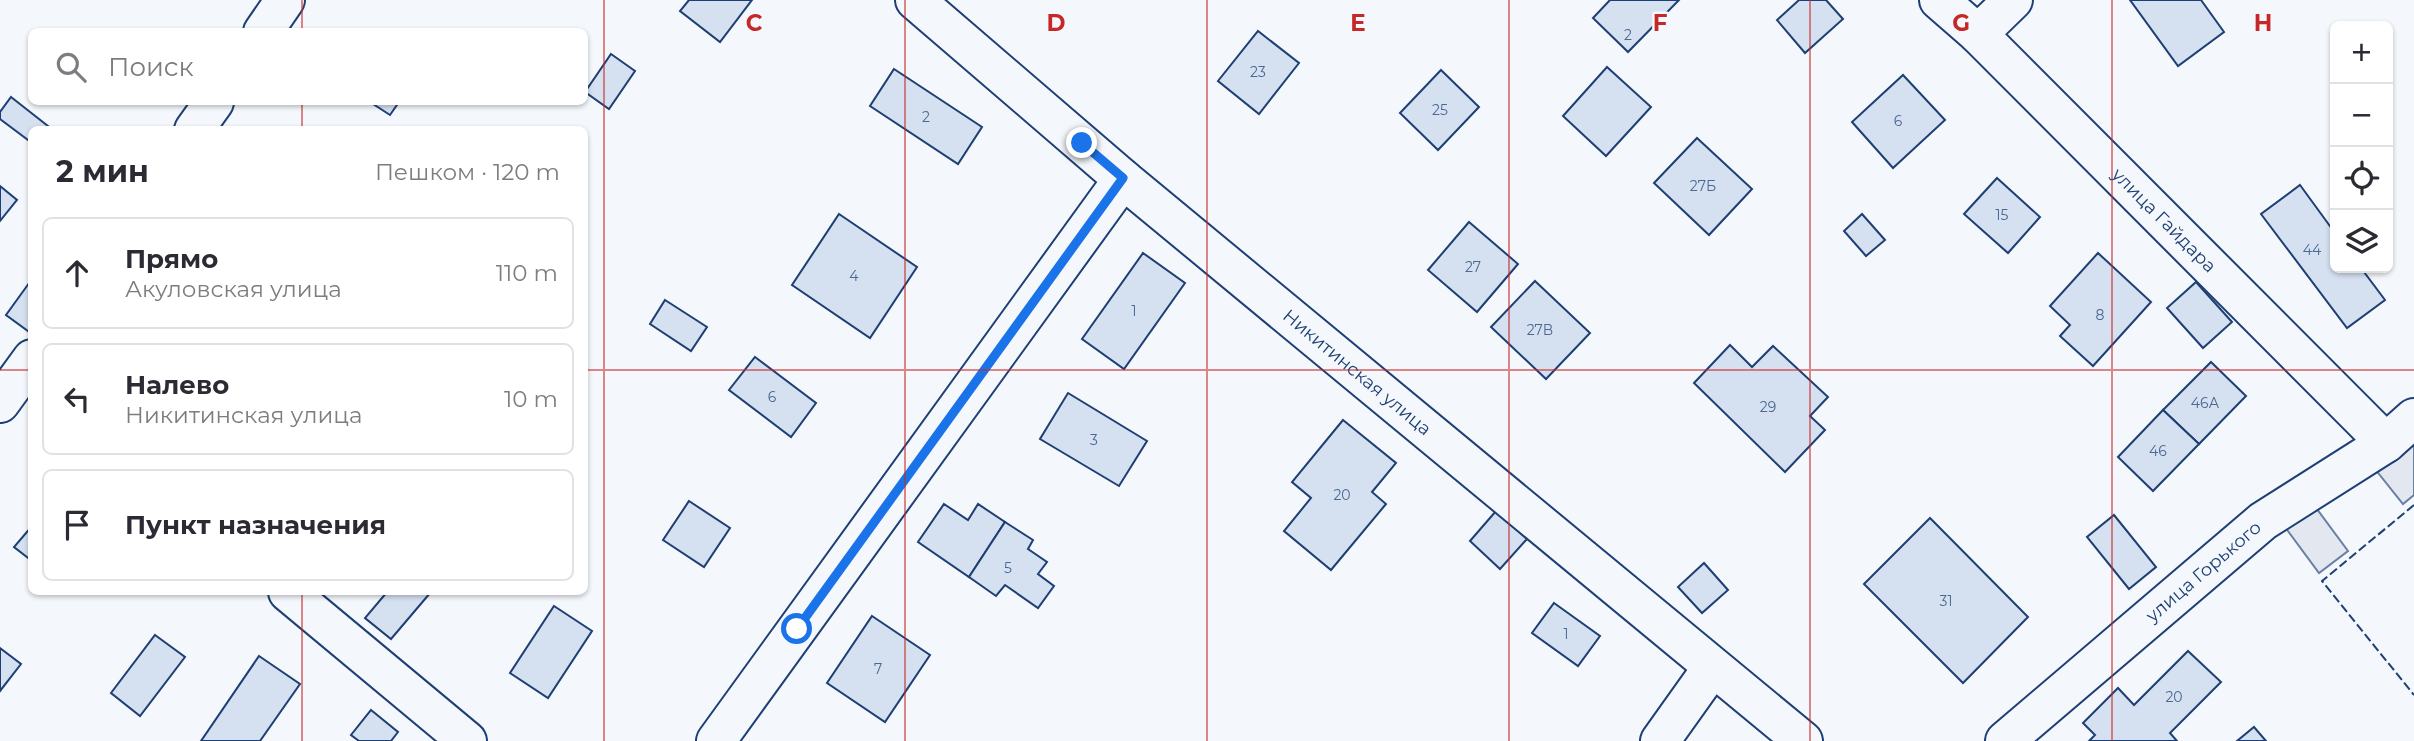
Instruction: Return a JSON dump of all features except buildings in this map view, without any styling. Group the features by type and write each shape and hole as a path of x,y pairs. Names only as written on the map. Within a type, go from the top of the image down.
{"street":[{"path":"266,28 285,0"},
{"name":"Никитинская улица","path":"915,0 1123,178 1802,741"},
{"name":"улица Гайдара","path":"1939,0 1978,34 2386,443"},
{"path":"1978,34 2012,0"},
{"path":"197,126 212,105"},
{"path":"716,741 1123,178"},
{"path":"0,403 21,365"},
{"name":"улица Горького","path":"2005,741 2263,521 2386,443 2414,418"},
{"path":"292,595 467,741"},
{"path":"1660,741 1712,668"}],"shaded area":[{"path":"2414,428 2414,495 2403,504 2371,464"},
{"path":"2311,501 2348,551 2319,573 2282,523"}],"fence":[{"path":"2414,505 2322,581 2414,695"}],"route":[{"path":"797,629 1123,178 1082,143"}]}
